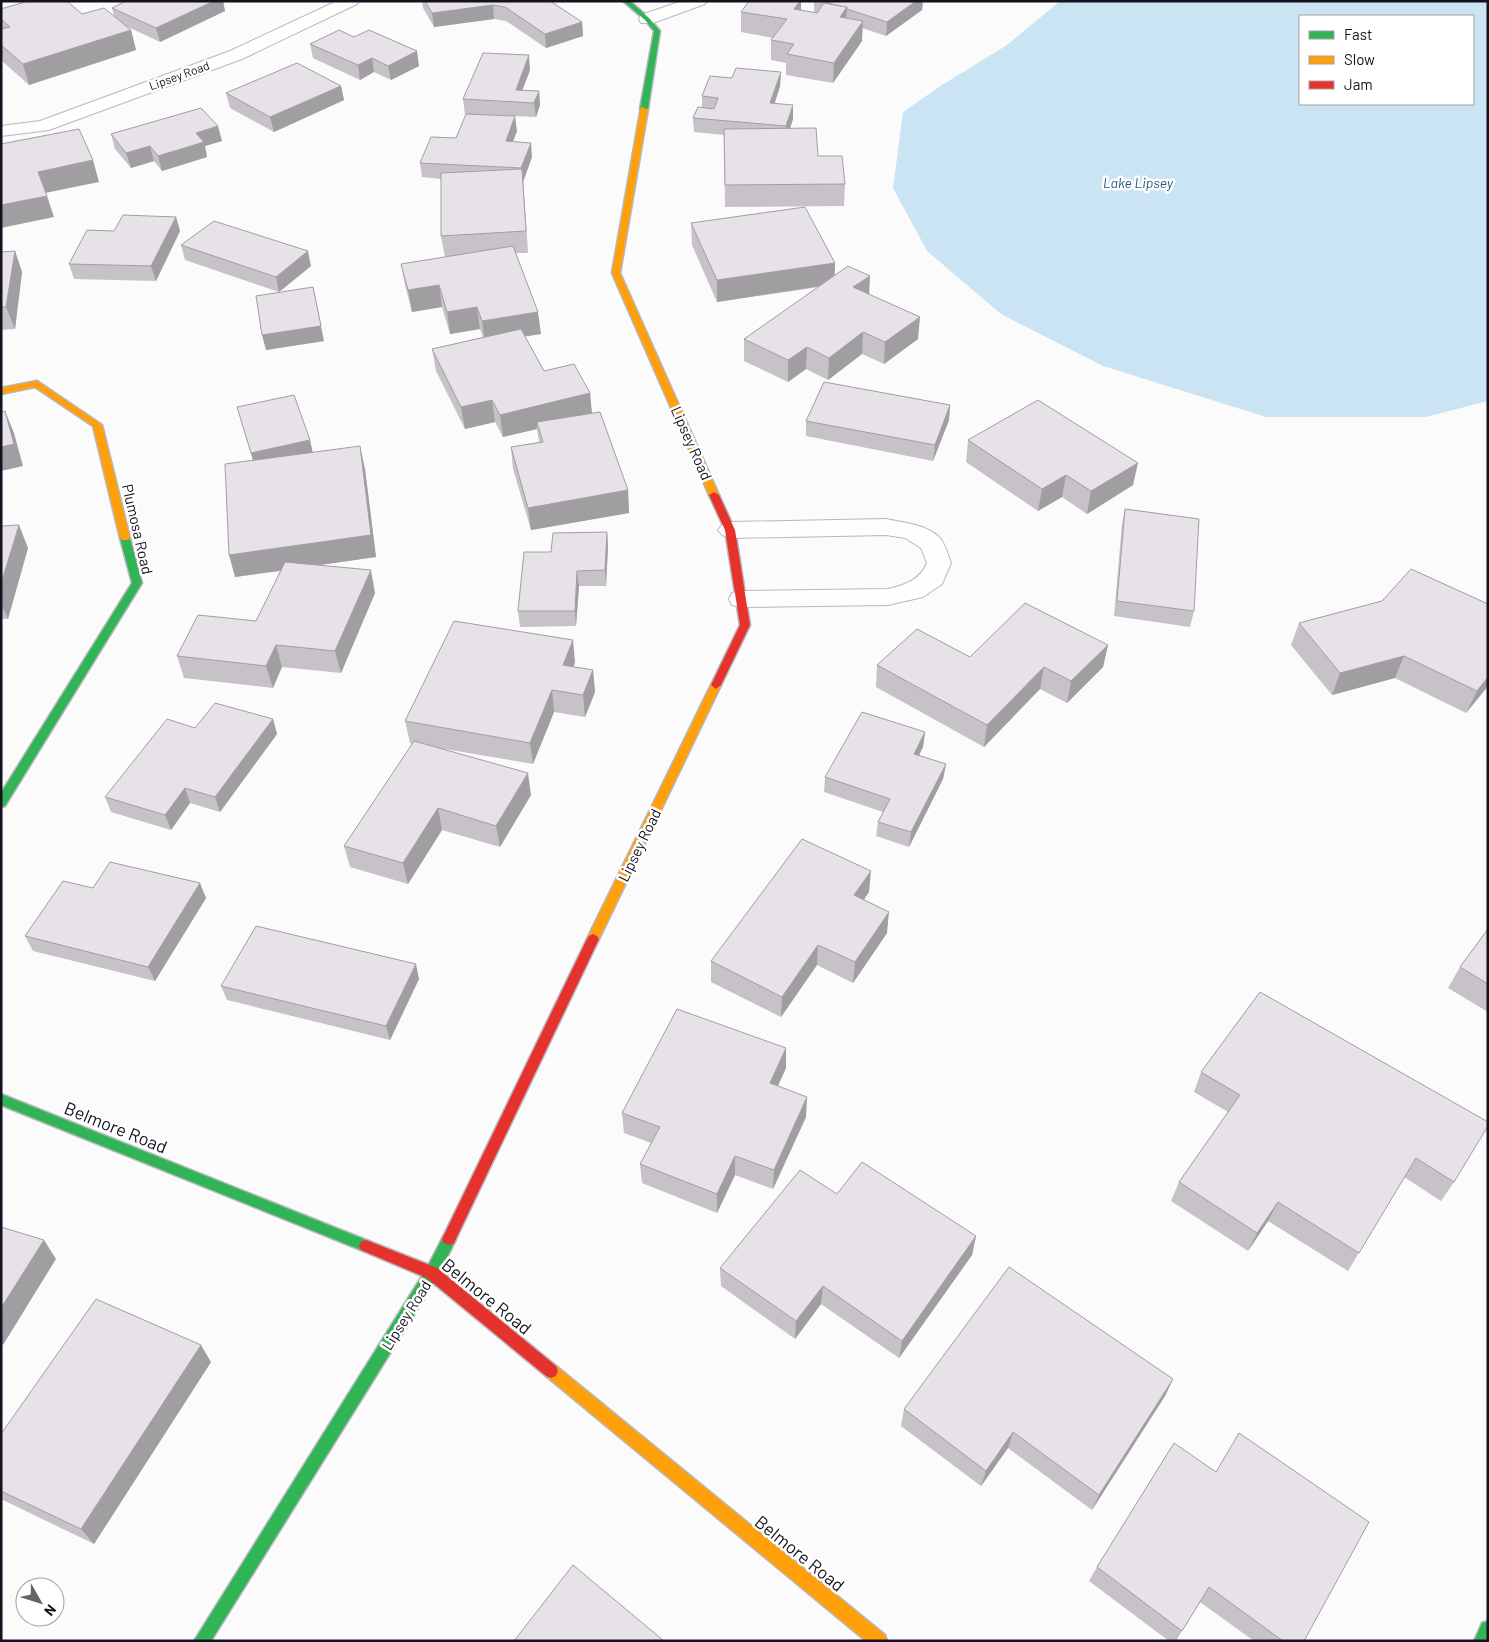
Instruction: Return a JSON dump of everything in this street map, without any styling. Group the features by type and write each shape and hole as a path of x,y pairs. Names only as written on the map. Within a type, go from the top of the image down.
{"street":[{"name":"Lipsey Road","path":"1,131 43,126 236,55 351,1"},
{"name":"Lipsey Road","path":"202,1641 432,1273 745,624 730,530 616,273 657,30 647,18 626,1"},
{"path":"647,18 699,1"},
{"name":"Plumosa Road","path":"1,390 37,384 97,425 137,583 1,803"},
{"path":"730,530 886,527 912,532 931,543 938,562 933,578 914,590 888,597 741,599"},
{"name":"Belmore Road","path":"1,1099 432,1273 879,1641"},
{"path":"1482,1641 1488,1629"}],"water":[{"name":"Lake Lipsey","path":"1060,1 1488,1 1488,401 1426,417 1266,417 1103,366 1001,314 927,251 893,188 903,112 942,85 1007,45"}],"building":[{"path":"28,1 67,1 82,14 104,8 131,30 23,64 1,45 1,29 10,27 1,19 1,9"},
{"path":"126,1 214,1 156,28 112,8"},
{"path":"425,1 550,1 582,22 545,34 505,7 493,5 432,13"},
{"path":"749,1 800,1 794,9 817,13 824,3 847,7 840,17 863,21 834,63 787,54 794,44 771,40 787,19 741,12"},
{"path":"823,1 916,1 887,22 847,9 847,7"},
{"path":"339,30 354,37 369,30 417,51 388,66 372,58 358,65 310,44"},
{"path":"483,53 529,55 516,90 539,91 534,103 463,99"},
{"path":"297,63 341,86 270,117 226,93"},
{"path":"736,68 781,72 770,103 793,105 786,126 693,118 698,107 714,109 718,98 702,96 710,76 732,78"},
{"path":"201,108 218,126 196,133 204,142 158,156 150,146 126,153 111,134"},
{"path":"466,114 515,116 506,141 531,143 521,168 420,163 431,137 456,138"},
{"path":"816,128 818,156 842,156 845,184 725,185 724,129"},
{"path":"79,129 93,160 38,172 47,196 1,205 1,144"},
{"path":"522,169 526,231 441,236 441,173"},
{"path":"805,207 835,263 717,280 691,223"},
{"path":"123,215 176,217 151,266 69,264 87,230 114,231"},
{"path":"214,221 308,251 276,277 181,245"},
{"path":"513,246 538,312 482,321 477,307 447,312 439,285 408,290 401,264"},
{"path":"15,251 6,307 1,307 1,252"},
{"path":"848,266 870,276 853,287 920,317 885,342 863,332 829,358 807,347 788,360 744,339"},
{"path":"313,287 321,326 262,335 256,296"},
{"path":"521,329 544,371 574,364 590,393 500,415 492,400 461,407 432,349"},
{"path":"824,382 950,405 935,445 806,421"},
{"path":"294,395 310,440 251,453 237,407"},
{"path":"1038,400 1138,463 1091,491 1066,475 1042,489 968,440"},
{"path":"5,411 14,444 1,447 1,412"},
{"path":"600,412 628,490 528,508 511,447 543,442 537,422"},
{"path":"360,446 371,535 229,555 225,464"},
{"path":"1125,509 1199,519 1194,611 1117,601"},
{"path":"19,525 1,584 1,526"},
{"path":"607,532 605,570 577,571 575,611 518,611 524,552 551,552 553,533"},
{"path":"285,562 371,570 335,651 276,645 266,666 177,656 198,615 256,621"},
{"path":"1411,569 1488,604 1488,677 1477,691 1404,656 1340,673 1299,623 1382,601"},
{"path":"1025,603 1108,645 1071,681 1044,667 987,725 877,665 917,629 970,657"},
{"path":"454,621 573,640 563,665 593,670 583,695 552,690 530,743 405,721"},
{"path":"215,703 273,719 215,797 185,788 165,815 105,797 167,719 195,728"},
{"path":"862,712 925,732 914,754 946,764 911,832 878,822 890,799 825,777"},
{"path":"414,741 528,773 496,826 438,808 403,863 344,846"},
{"path":"802,839 871,871 854,895 889,912 855,962 818,945 782,997 711,961"},
{"path":"110,862 200,883 148,967 25,936 63,881 93,888"},
{"path":"256,926 416,964 386,1026 221,986"},
{"path":"1488,929 1488,984 1460,967"},
{"path":"1260,992 1488,1122 1488,1126 1454,1182 1416,1158 1359,1253 1278,1202 1257,1233 1179,1182 1240,1095 1201,1072"},
{"path":"677,1009 786,1048 770,1083 807,1097 774,1170 735,1156 717,1194 640,1164 660,1127 622,1113"},
{"path":"862,1162 976,1236 902,1341 823,1286 796,1321 720,1268 800,1170 837,1194"},
{"path":"1,1227 44,1240 1,1308"},
{"path":"1009,1267 1173,1379 1099,1495 1013,1432 986,1471 904,1409"},
{"path":"96,1299 201,1345 81,1529 1,1491 1,1434"},
{"path":"1239,1433 1369,1522 1304,1641 1283,1641 1209,1587 1182,1631 1097,1567 1174,1443 1216,1472"},
{"path":"573,1565 664,1641 514,1641"}],"traffic: fast":[{"path":"626,1 647,19 657,31 644,109"},
{"path":"1,803 137,583 125,538"},
{"path":"1,1099 366,1246"},
{"path":"202,1641 432,1273 449,1239"},
{"path":"1482,1641 1488,1629"}],"traffic: slow":[{"path":"644,109 616,273 714,495"},
{"path":"1,391 37,384 97,425 125,538"},
{"path":"593,939 716,685"},
{"path":"551,1371 879,1641"}],"traffic: jam":[{"path":"714,495 730,530 745,625 716,685"},
{"path":"449,1239 593,939"},
{"path":"366,1246 432,1273 551,1371"}]}
